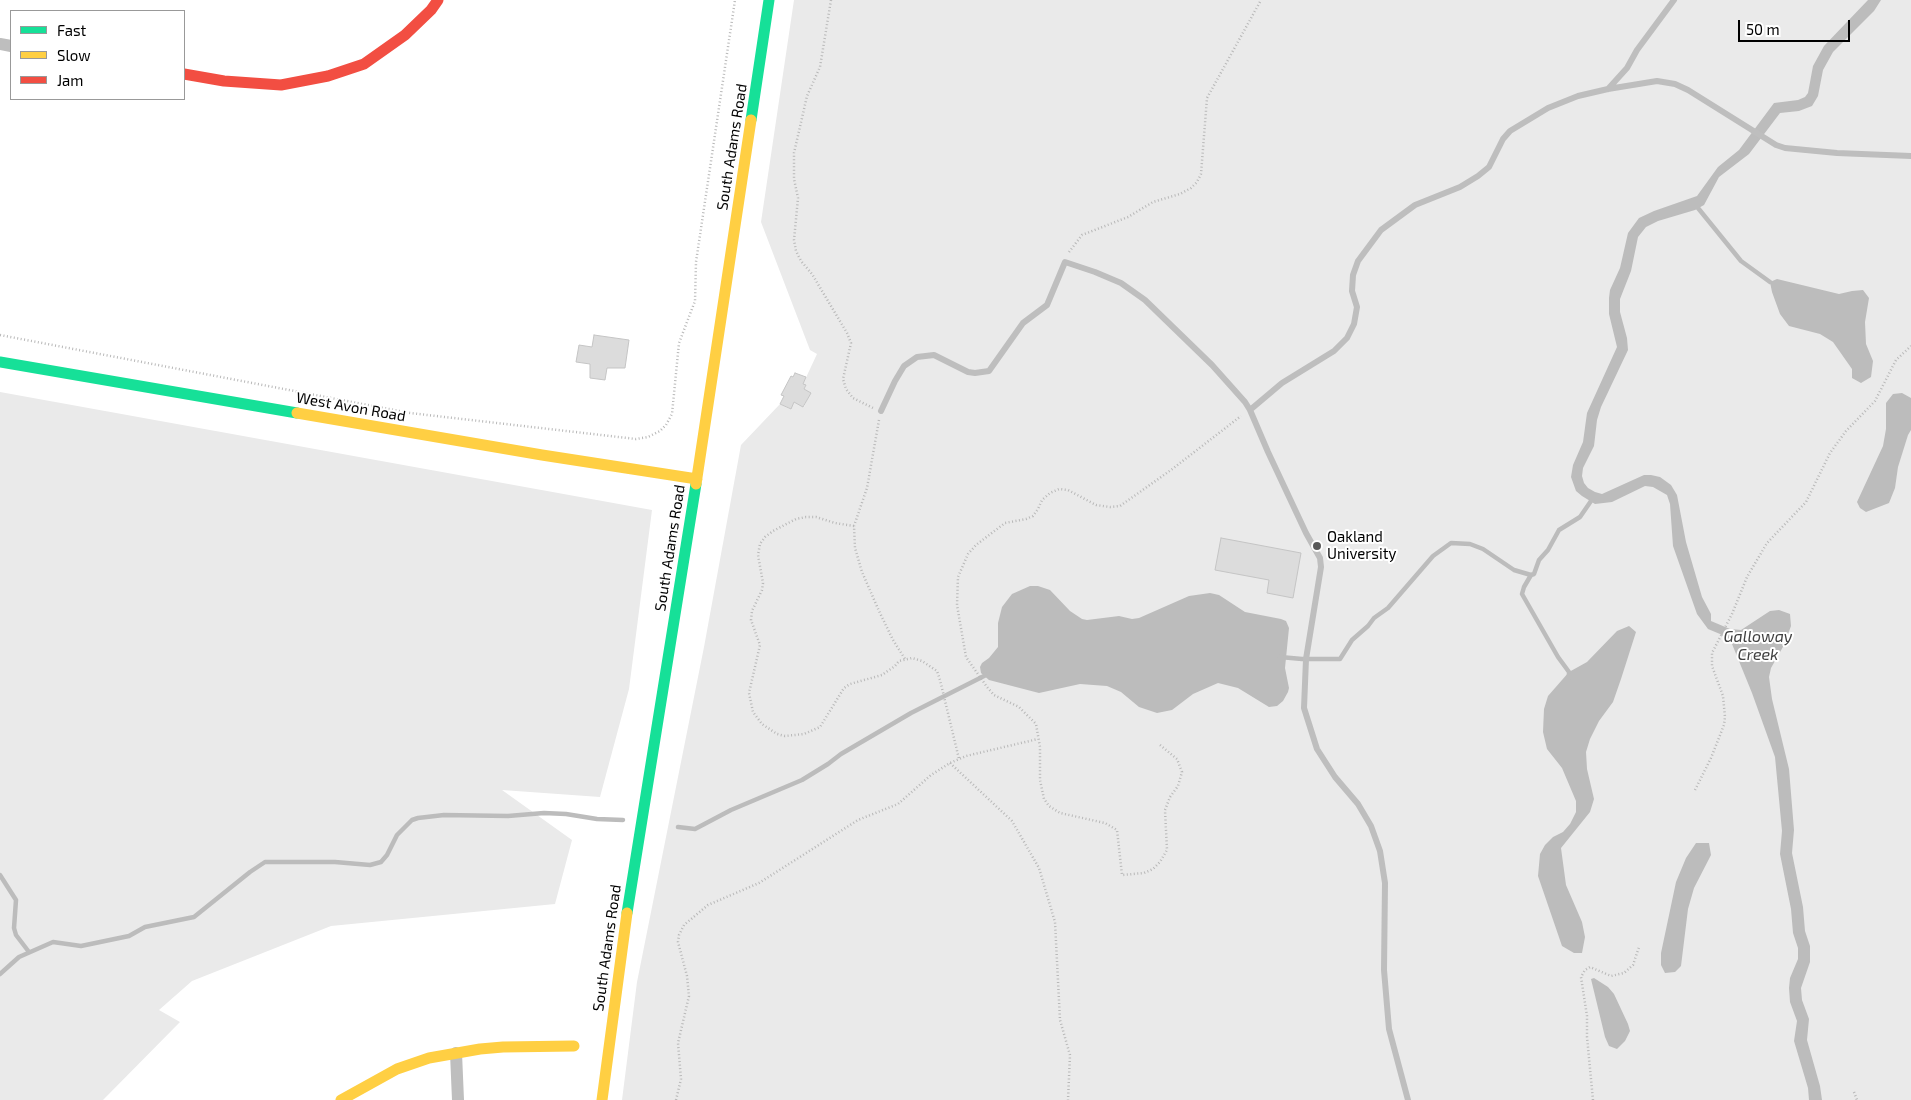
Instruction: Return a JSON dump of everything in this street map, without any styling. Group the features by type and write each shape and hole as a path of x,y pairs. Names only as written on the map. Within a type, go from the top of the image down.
{"street":[{"path":"185,74 224,81 281,84 328,76 364,64 405,35 438,0"},
{"name":"South Adams Road","path":"602,1100 631,883 697,479 769,0"},
{"name":"West Avon Road","path":"0,362 532,453 697,479"},
{"path":"341,1100 397,1069 429,1058 503,1047 574,1046"},
{"path":"456,1053 458,1100"}],"lane":[{"path":"1608,89 1626,68 1640,44 1674,0"},
{"path":"1250,410 1282,383 1334,351 1347,338 1354,324 1357,307 1352,291 1353,275 1358,261 1381,230 1415,205 1460,187 1478,176 1489,167 1503,139 1516,127 1548,108 1578,96 1657,81 1675,84 1688,90 1769,141 1785,148 1838,153 1911,156"},
{"path":"881,411 904,366 916,356 934,355 975,374 989,371 1023,323 1047,305 1065,262 1121,283 1145,300 1212,365 1250,410 1306,533 1320,558 1321,567 1306,659 1304,708 1317,749 1335,777 1358,804 1370,826 1380,851 1385,882 1384,970 1389,1029 1408,1100"}],"path":[{"path":"0,334 410,413 636,439 648,437 660,431 672,414 679,343 695,301 696,262 735,0"},
{"path":"831,0 820,67 807,96 794,153 794,179 798,198 794,240 801,261 812,274 851,343 843,379 846,389 853,398 864,405 881,411 867,488 854,526 855,548 862,572 893,640 905,658"},
{"path":"1065,262 1070,249 1082,235 1128,217 1164,198 1180,194 1197,182 1201,174 1207,98 1261,0"},
{"path":"1695,790 1711,758 1724,725 1725,706 1723,696 1711,660 1714,647 1747,577 1767,542 1806,502 1830,453 1846,431 1875,401 1896,360 1911,346"},
{"path":"1160,745 1177,759 1182,772 1178,786 1167,803 1165,810 1167,850 1153,869 1144,873 1122,875 1117,830 1106,823 1060,813 1054,810 1044,799 1041,789 1036,724 1019,706 994,695 970,663 965,650 957,595 958,577 962,564 976,545 1005,523 1026,520 1033,516 1042,500 1050,493 1059,489 1068,490 1096,505 1120,506 1172,470 1250,410"},
{"path":"854,526 816,517 806,517 796,519 773,531 760,544 758,554 762,590 752,611 751,620 760,645 750,685 751,707 757,718 769,730 785,736 804,734 820,727 844,688 850,684 882,675 905,658 922,661 936,672 942,686 959,759"},
{"path":"676,1100 681,1079 678,1043 689,996 687,976 678,942 684,925 708,905 759,883 858,820 898,804 931,775 950,763 1038,739"},
{"path":"950,763 1012,822 1039,868 1055,922 1060,1020 1070,1055 1068,1100"},
{"path":"1593,1100 1587,1016 1581,977 1585,970 1590,967 1611,976 1618,976 1624,973 1633,965 1639,947"},
{"path":"1854,1092 1857,1100"}],"shaded area":[{"name":"Oakland University","path":"794,0 1911,0 1911,1100 622,1100 637,982 704,647 741,445 780,404 790,409 794,402 804,407 810,393 804,389 806,386 803,384 817,354 810,350 761,222"},
{"path":"0,392 652,510 629,689 600,797 502,790 572,840 555,904 331,926 192,981 159,1010 180,1022 103,1100 0,1100"}],"water":[{"name":"Galloway Creek","path":"1868,0 1881,0 1874,11 1833,52 1823,70 1818,96 1812,106 1799,111 1780,113 1749,154 1719,177 1704,205 1695,210 1658,221 1646,227 1638,237 1631,271 1620,299 1620,312 1628,350 1601,407 1597,420 1594,446 1583,468 1582,476 1588,488 1602,494 1644,475 1660,477 1671,485 1677,495 1686,542 1702,597 1711,614 1711,621 1730,629 1741,630 1770,611 1779,610 1790,614 1791,626 1784,645 1771,668 1769,677 1772,699 1789,769 1794,830 1792,853 1803,907 1805,931 1810,946 1810,962 1801,988 1802,1000 1809,1019 1807,1040 1822,1100 1809,1100 1808,1088 1794,1041 1797,1021 1790,1002 1790,978 1798,959 1798,948 1793,933 1791,909 1780,854 1782,831 1775,757 1752,693 1732,644 1720,634 1708,629 1697,614 1673,546 1670,504 1667,495 1653,487 1645,486 1612,502 1595,504 1576,491 1571,477 1573,465 1583,442 1587,413 1617,347 1609,314 1609,298 1610,290 1620,268 1628,233 1639,218 1697,196 1718,167 1739,150 1774,103 1798,100 1805,97 1808,93 1813,66 1824,46"},
{"path":"1777,279 1839,294 1863,290 1869,298 1865,322 1866,344 1873,361 1871,377 1861,383 1852,378 1852,369 1833,342 1820,334 1789,326 1780,314 1772,292 1770,282"},
{"path":"1902,393 1911,398 1911,430 1898,467 1895,488 1889,503 1866,512 1860,508 1857,502 1883,446 1886,429 1886,403 1893,394"},
{"path":"1030,586 1038,586 1050,590 1070,611 1087,620 1119,616 1132,619 1139,618 1189,596 1210,593 1219,595 1245,612 1286,621 1289,628 1285,668 1288,692 1283,701 1277,706 1269,707 1238,688 1218,683 1193,694 1172,710 1157,713 1139,707 1121,692 1107,686 1080,684 1039,693 989,680 981,673 980,667 998,647 998,623 1002,607 1012,594"},
{"path":"1629,626 1636,632 1621,679 1613,702 1599,721 1586,752 1587,769 1594,799 1590,812 1561,848 1566,885 1582,922 1585,937 1582,953 1574,953 1562,946 1538,876 1540,854 1545,845 1553,837 1563,832 1570,824 1576,812 1576,801 1562,768 1547,749 1543,732 1544,709 1548,696 1569,672 1587,662 1617,631"},
{"path":"1696,843 1709,843 1711,855 1694,888 1688,909 1681,966 1675,972 1665,973 1661,965 1661,953 1676,882 1686,858"},
{"path":"1594,978 1608,987 1614,994 1628,1024 1630,1031 1625,1041 1617,1049 1609,1046 1605,1037 1591,979"}],"building":[{"path":"594,335 629,340 625,368 607,368 605,380 590,378 590,364 576,362 579,345 592,347"},
{"path":"795,373 806,377 803,384 806,385 804,389 811,393 803,407 794,402 791,409 780,404 784,396 781,395 791,376 793,377"},
{"path":"1221,538 1301,553 1293,598 1267,593 1269,580 1215,570"}],"waterway":[{"path":"1698,208 1741,261 1770,282"},
{"path":"1569,678 1569,672 1558,657 1522,594 1531,575 1534,574 1539,560 1548,550 1559,530 1580,517 1591,501"},
{"path":"1280,657 1340,659 1352,640 1374,618 1388,608 1433,556 1451,543 1470,544 1483,549 1514,570 1531,575"},
{"path":"678,827 695,829 731,810 802,780 841,754 911,713 988,674"},
{"path":"0,974 19,957 53,942 81,946 129,936 145,927 194,917 265,862 335,862 370,865 381,862 387,855 397,835 412,820 418,818 444,815 508,816 544,813 623,820"},
{"path":"0,875 16,900 14,928 16,935 29,952"}],"traffic: fast":[{"path":"751,120 769,0"},
{"path":"0,362 297,413"},
{"path":"627,913 696,484"}],"traffic: slow":[{"path":"696,484 751,120"},
{"path":"297,413 542,455 697,479"},
{"path":"602,1100 627,913"},
{"path":"341,1100 397,1069 429,1058 503,1047 574,1046"}],"traffic: jam":[{"path":"185,74 224,81 281,85 328,76 364,64 405,35 431,10 438,0"}],"place":[{"name":"Oakland University","path":"1317,546"}]}
